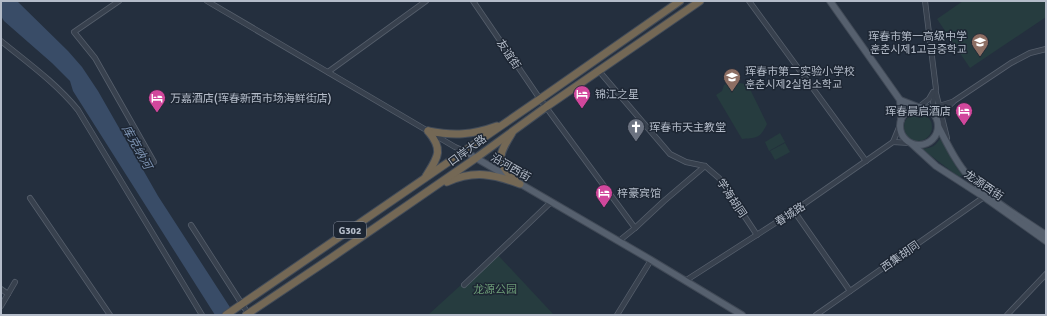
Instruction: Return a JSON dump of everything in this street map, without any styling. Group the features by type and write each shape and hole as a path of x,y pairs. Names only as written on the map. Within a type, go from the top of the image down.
{"highway":[{"name":"口岸大路","path":"226,315 506,123 680,1"},
{"name":"口岸大路","path":"247,315 476,158 546,107 700,1"},
{"path":"428,131 453,135 473,134 506,123"},
{"path":"514,130 502,150 501,159 503,168 506,172 520,184"},
{"path":"424,179 438,155 437,144 428,131"},
{"path":"432,188 462,176 479,175 501,177 520,184"}],"main road":[{"path":"830,1 900,100 920,108 932,109 938,116 937,132 930,142 924,144 911,144 902,136 900,123 900,100"},
{"path":"900,123 907,111 920,108"},
{"name":"龙源西街","path":"938,126 948,145 969,177 987,194 1046,235"},
{"name":"龙源西街","path":"911,144 936,166 984,197 1046,241"},
{"name":"沿河西街","path":"464,151 742,315"}],"street":[{"path":"119,1 74,32 95,58 154,162"},
{"name":"沿河西街","path":"207,1 464,151"},
{"path":"328,72 426,1"},
{"name":"友谊街","path":"473,1 540,99 635,228"},
{"path":"749,1 866,161"},
{"path":"925,1 938,116 948,145"},
{"path":"1,41 67,96 78,110 202,315"},
{"path":"938,116 954,101 1011,63 1030,53 1046,49"},
{"name":"学海胡同","path":"599,71 670,154 686,162 705,166 719,178 757,235"},
{"path":"920,108 936,89"},
{"path":"932,109 936,89"},
{"path":"932,109 954,101"},
{"path":"900,123 893,142 911,144"},
{"name":"春城路","path":"685,281 794,211 893,142"},
{"path":"618,241 635,228 664,200 705,166"},
{"name":"西集胡同","path":"816,315 984,197"},
{"path":"30,198 110,315"},
{"path":"464,285 551,202"},
{"path":"794,211 850,292"},
{"path":"191,225 238,307 247,315"},
{"path":"617,315 651,260"},
{"path":"1007,315 1046,274"},
{"path":"1,306 15,282"},
{"path":"1,289 8,294"}],"green space":[{"name":"珲春市第一高级中学 훈춘시제1고급중학교","path":"963,1 1046,1 1046,17 970,68 937,19"},
{"path":"733,81 748,85 767,124 758,136 742,139 716,95 722,91 724,85"},
{"path":"918,113 928,117 932,127 928,137 918,141 908,137 904,127 908,117"},
{"path":"780,133 785,142 769,151 765,142"},
{"path":"941,136 950,156 962,175 959,177 922,149 934,146"},
{"path":"785,143 790,152 775,160 770,151"},
{"name":"龙源公园","path":"496,253 554,315 428,315"}],"water":[{"path":"1,1 17,1 68,51 82,67 98,91 158,196 235,315 215,315 73,91 70,81 52,63 4,21 1,16"}],"place":[{"name":"珲春市第一高级中学 훈춘시제1고급중학교","path":"980,57"},
{"name":"珲春市第二实验小学校 훈춘시제2실험소학교","path":"732,92"},
{"name":"锦江之星","path":"582,109"},
{"name":"万嘉酒店(珲春新西市场海鲜街店)","path":"157,113"},
{"name":"珲春晨启酒店","path":"964,126"},
{"name":"珲春市天主教堂","path":"636,142"},
{"name":"梓豪宾馆","path":"604,208"}],"water label":[{"name":"库克纳河","path":"137,147"}]}
